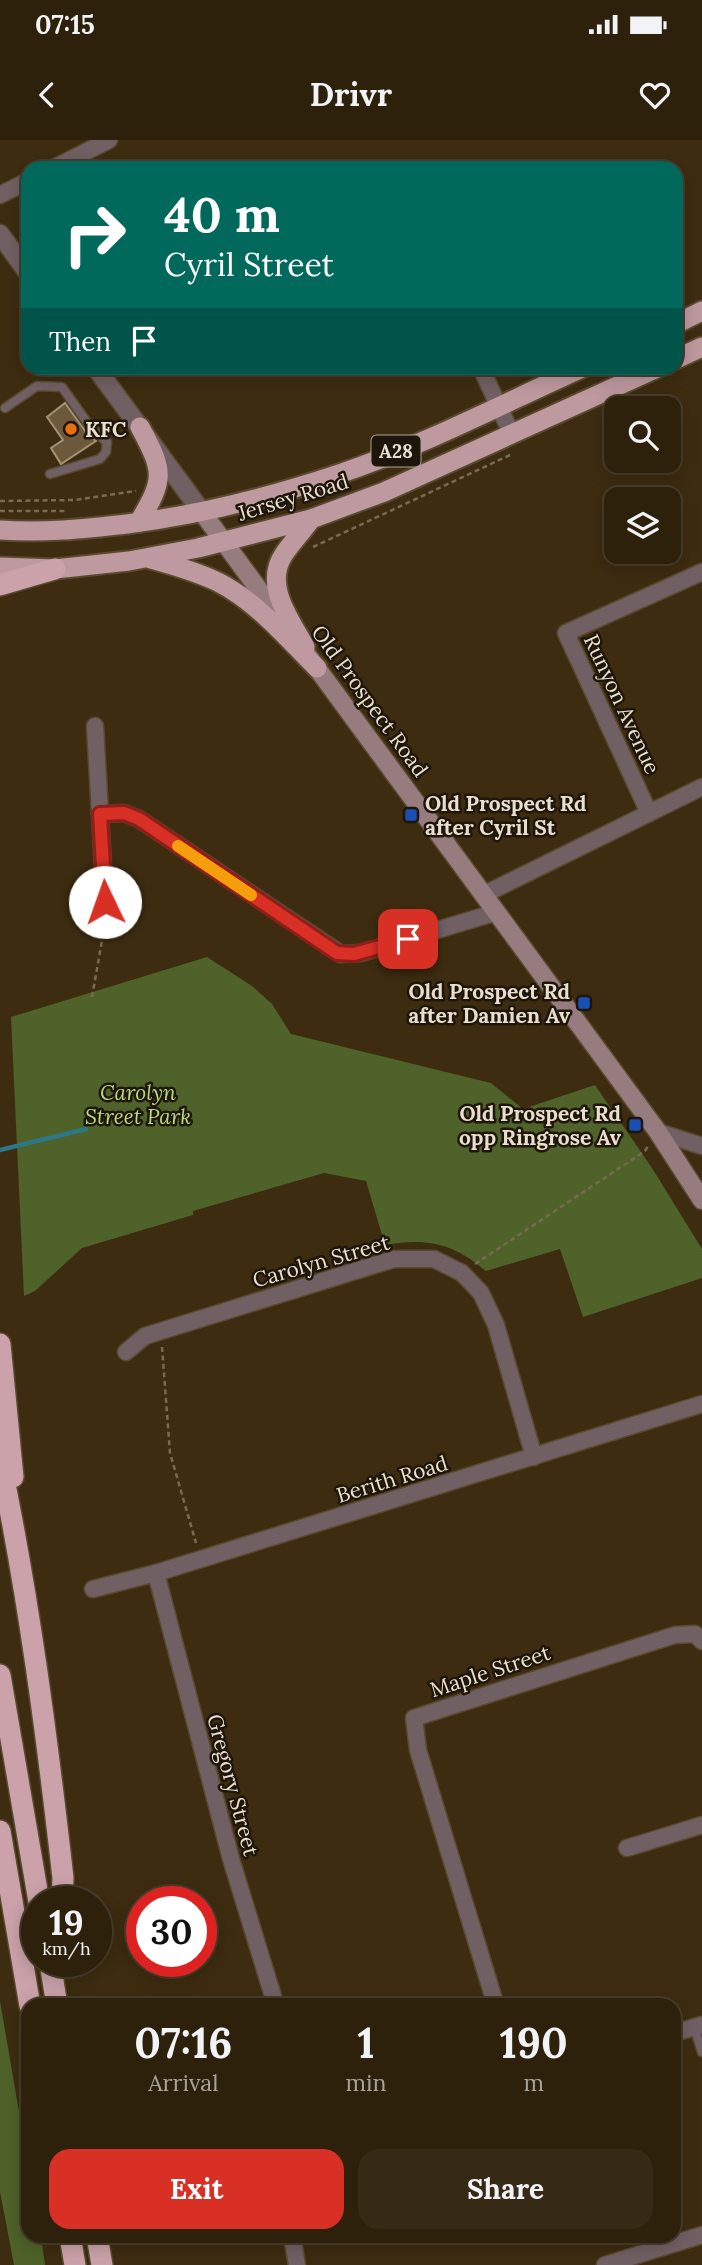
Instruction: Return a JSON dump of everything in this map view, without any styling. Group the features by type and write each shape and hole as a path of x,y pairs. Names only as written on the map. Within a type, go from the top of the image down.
{"highway":[{"path":"683,320 702,311"},
{"path":"683,356 702,347"},
{"name":"Jersey Road","path":"0,530 41,533 202,512 340,473 424,440 567,375"},
{"name":"Jersey Road","path":"0,566 55,569 148,558 312,519 384,492 642,375"},
{"path":"139,522 156,493 159,480 159,467 140,427"},
{"path":"312,519 284,552 276,575 279,599 317,668"},
{"path":"148,558 202,576 230,589 258,609 317,668"},
{"path":"0,585 55,569"},
{"path":"0,1344 11,1438 17,1537"},
{"path":"0,1460 17,1537 51,1771 63,1886"},
{"path":"0,1675 36,1886"},
{"path":"0,1830 29,1998"},
{"path":"53,1977 57,1998"},
{"path":"59,1998 60,1977"},
{"path":"71,2243 75,2265"},
{"path":"98,2243 102,2265"}],"main road":[{"name":"Old Prospect Road","path":"202,512 658,1132 702,1200"}],"street":[{"path":"68,161 109,140"},
{"path":"0,195 21,184"},
{"path":"0,234 21,263"},
{"name":"Old Prospect Road","path":"101,375 202,512"},
{"path":"484,375 512,435"},
{"name":"Runyon Avenue","path":"649,813 566,632 702,572"},
{"path":"95,726 105,902"},
{"path":"483,895 702,787"},
{"path":"100,814 124,813 139,819 341,954 361,953 496,912"},
{"path":"658,1132 702,1146"},
{"name":"Carolyn Street","path":"126,1352 145,1336 394,1259 434,1259 461,1273 481,1293 496,1325 534,1457"},
{"name":"Berith Road","path":"93,1589 201,1560 702,1404"},
{"name":"Gregory Street","path":"156,1573 231,1859 274,1998"},
{"name":"Maple Street","path":"494,1998 418,1750 414,1718 675,1635 695,1634 702,1641"},
{"path":"627,1848 702,1825"},
{"path":"681,2031 698,2026"},
{"path":"681,2242 702,2235"},
{"path":"293,2243 297,2265"},
{"path":"606,2265 676,2243"}],"lane":[{"path":"5,408 37,386 62,387 91,428 107,442 106,452 100,459 51,474"},
{"path":"698,2026 702,2052"}],"path":[{"path":"0,501 75,500 142,491 136,500"},
{"path":"0,511 67,511"},
{"path":"92,997 107,923 105,902"},
{"path":"461,1273 645,1151 658,1132"},
{"path":"161,1331 170,1453 201,1560"}],"green space":[{"name":"Carolyn Street Park","path":"207,957 252,986 272,1004 291,1034 491,1083 523,1109 595,1085 652,1168 702,1249 702,1278 583,1317 560,1249 486,1271 463,1254 440,1245 414,1242 385,1245 366,1181 324,1173 193,1211 193,1215 82,1248 35,1291 24,1296 11,1017"},
{"path":"0,2001 21,2123 21,2243 42,2243 45,2265 14,2265 0,2192"}],"building":[{"name":"KFC","path":"65,403 96,441 61,464 51,448 63,440 47,417"}],"waterway":[{"path":"0,1150 86,1129"}],"slow traffic":[{"path":"178,846 251,895"}],"place":[{"name":"KFC","path":"71,429"},
{"name":"Old Prospect Rd after Cyril St","path":"411,815"},
{"name":"Old Prospect Rd after Damien Av","path":"584,1003"},
{"name":"Old Prospect Rd opp Ringrose Av","path":"635,1125"}],"route":[{"path":"105,902 100,814 124,813 139,819 337,953 361,953 408,939"}]}
